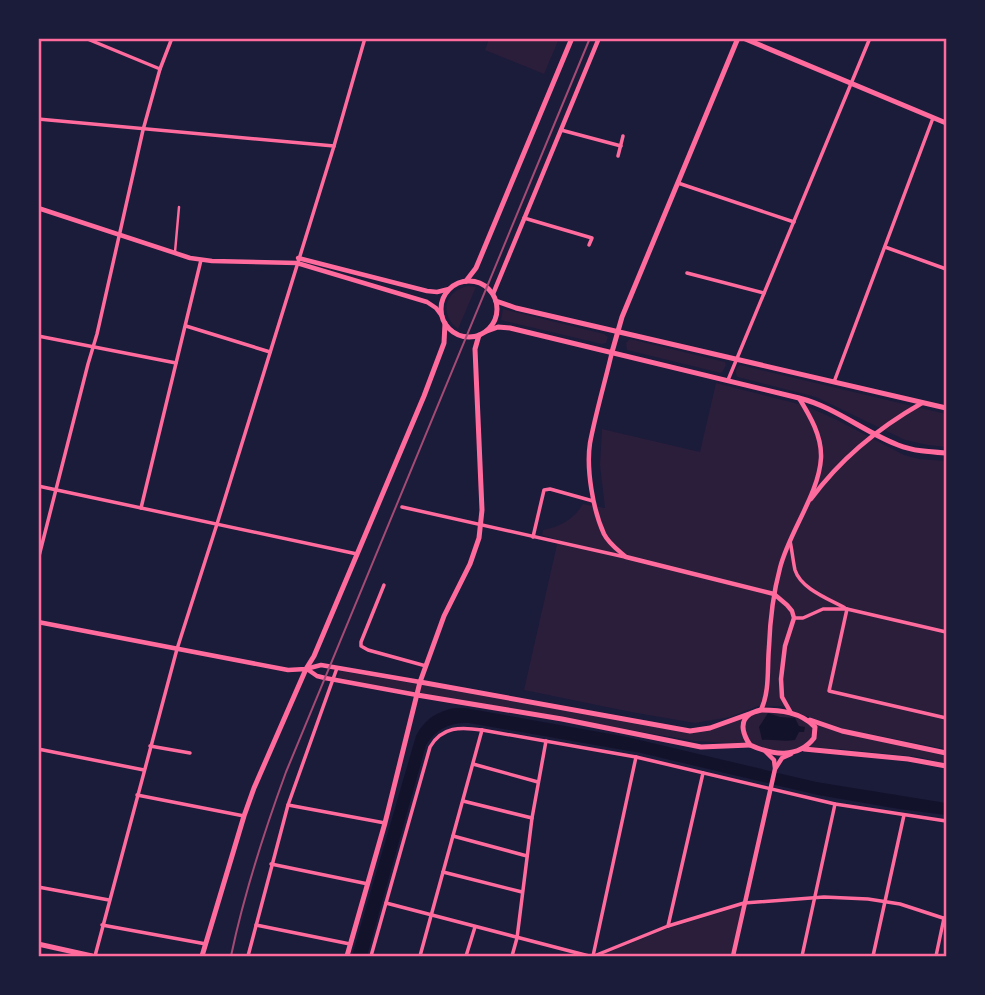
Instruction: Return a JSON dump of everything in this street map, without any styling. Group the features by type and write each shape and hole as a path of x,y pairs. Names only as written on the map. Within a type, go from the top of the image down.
{"main road":[{"path":"466,281 476,268 572,38"},
{"path":"612,352 678,183 740,38 947,123"},
{"path":"487,331 496,319 496,301 493,294 480,282 466,281 449,289 442,301 442,316 449,328 459,335 479,335 502,327 728,380 817,403 901,446 947,453"},
{"path":"496,301 516,308 947,408"},
{"path":"202,957 258,777 314,656 424,396 444,343 445,323"},
{"path":"346,957 385,823 420,682 444,616 475,551 481,526 479,402 475,349 479,335"},
{"path":"420,682 690,731 710,728 761,710 778,710 842,731 947,753"},
{"path":"416,695 562,719 701,747 750,745 791,754 809,744 816,732 812,723 802,717"},
{"path":"749,714 743,728 750,745"},
{"path":"803,748 908,759 947,766"},
{"path":"38,944 93,957"}],"street":[{"path":"85,38 160,69"},
{"path":"38,560 114,262 143,130 160,69 172,38"},
{"path":"93,957 177,649 334,146 365,38"},
{"path":"493,294 599,38"},
{"path":"728,380 870,38"},
{"path":"834,382 934,117"},
{"path":"38,120 334,146"},
{"path":"561,130 621,146"},
{"path":"618,156 623,136"},
{"path":"678,183 794,222"},
{"path":"175,254 179,207"},
{"path":"38,208 201,261 298,261 427,291 449,289"},
{"path":"524,218 592,238 589,245"},
{"path":"885,247 946,268"},
{"path":"141,508 201,261"},
{"path":"298,261 425,301 442,316"},
{"path":"687,273 764,293"},
{"path":"186,326 270,352"},
{"path":"38,336 177,363"},
{"path":"612,352 590,445 590,465 593,501 604,534 626,557"},
{"path":"761,710 768,692 768,649 780,566 816,481 821,457 815,427 799,398"},
{"path":"804,509 828,477 854,451 888,423 923,402"},
{"path":"38,486 357,554"},
{"path":"533,537 544,490 550,489 593,501"},
{"path":"402,507 626,557 774,594 787,604 794,618 785,646 781,679 782,697 791,713"},
{"path":"790,538 795,570 799,578 813,590 847,609"},
{"path":"384,585 361,646 426,666"},
{"path":"794,618 803,618 822,609 847,609 947,632"},
{"path":"847,609 829,691 947,718"},
{"path":"38,622 288,670 321,665 420,682"},
{"path":"248,957 288,805 337,668"},
{"path":"306,669 317,676 332,680 416,695"},
{"path":"371,957 430,747 437,737 458,728 636,757 835,804 947,821"},
{"path":"420,957 482,730"},
{"path":"512,957 546,741"},
{"path":"150,746 190,753"},
{"path":"38,749 144,770"},
{"path":"733,957 774,770 774,760 763,749"},
{"path":"774,770 782,758 791,754"},
{"path":"592,957 636,757"},
{"path":"473,764 538,782"},
{"path":"668,926 703,773"},
{"path":"137,795 244,816"},
{"path":"463,801 532,818"},
{"path":"802,957 835,804"},
{"path":"288,805 385,823"},
{"path":"873,957 904,814"},
{"path":"453,836 527,856"},
{"path":"271,864 368,884"},
{"path":"443,872 523,892"},
{"path":"38,887 108,900"},
{"path":"386,904 592,957 668,926 744,904 815,898 885,901 946,918 936,957"},
{"path":"102,925 206,944"},
{"path":"256,925 350,944"},
{"path":"466,957 475,927"}],"shaded area":[{"path":"552,38 558,41 544,74 485,50 489,39"},
{"path":"468,286 476,287 458,329 448,317 447,304 454,293"},
{"path":"503,309 608,337 606,343 602,344 501,320"},
{"path":"630,339 725,362 726,365 721,373 627,350 626,343"},
{"path":"740,365 946,414 946,447 905,440 816,397 738,377 736,371"},
{"path":"716,383 806,406 904,455 946,461 946,749 844,729 781,706 758,706 730,717 695,723 524,690 558,540 542,535 543,530 566,522 583,504 605,508 600,465 602,429 700,452"},
{"path":"340,671 690,733 761,711 778,712 946,755 946,764 920,757 840,749 802,748 791,753 751,744 695,741 336,680"},
{"path":"456,708 627,737 816,782 946,803 946,815 818,795 641,753 469,723 456,724 439,731 426,745 367,956 352,956 416,736 432,717"},
{"path":"768,713 795,718 799,726 805,727 804,732 799,732 795,740 762,740 759,727"},
{"path":"742,906 731,956 599,956 669,928"}],"tram line":[{"path":"231,956 255,863 286,772 590,38"}]}
